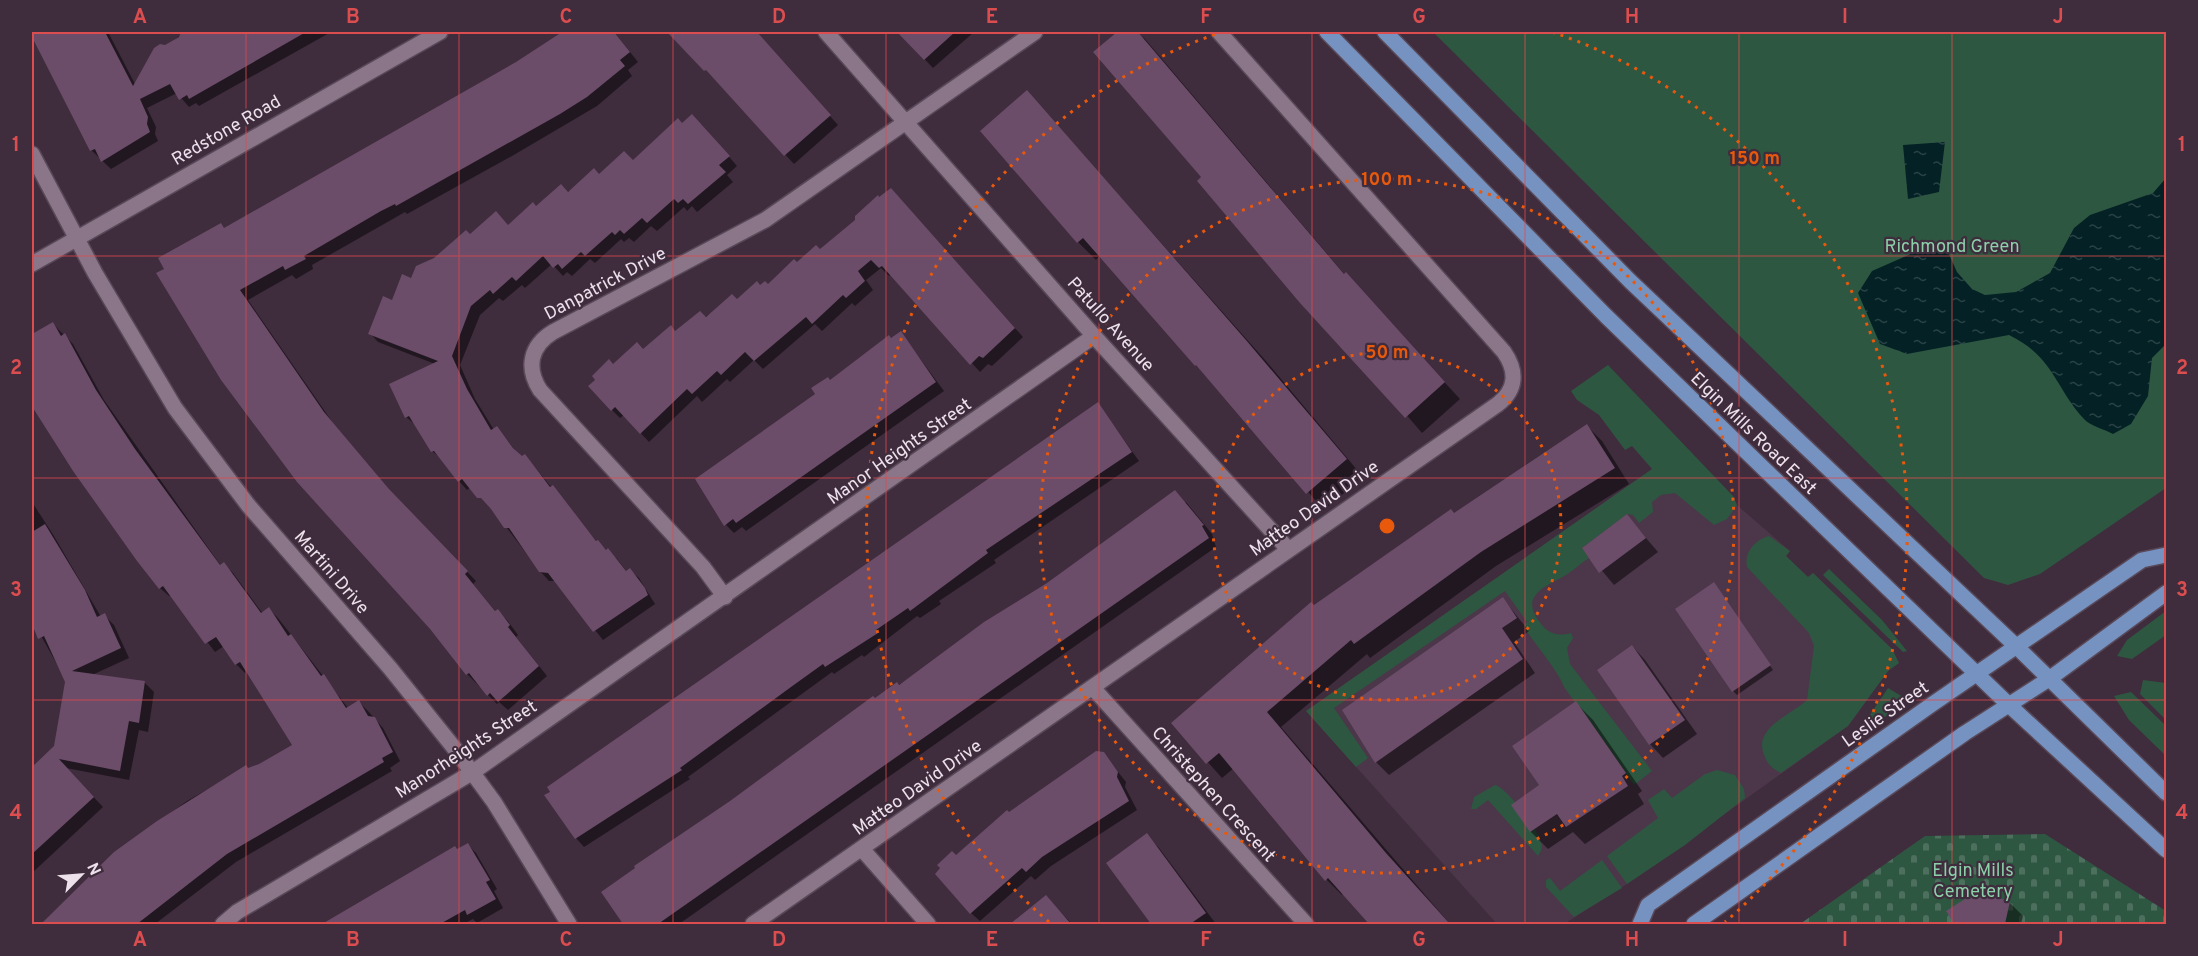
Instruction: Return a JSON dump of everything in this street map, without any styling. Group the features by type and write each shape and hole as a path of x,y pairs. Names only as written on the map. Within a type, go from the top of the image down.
{"main road":[{"name":"Elgin Mills Road East","path":"1327,32 1606,316 2009,705 2166,850"},
{"name":"Elgin Mills Road East","path":"1385,32 1630,282 2018,648 2166,793"},
{"name":"Leslie Street","path":"1640,924 1648,905 2142,560 2166,555"},
{"path":"1694,924 2049,679 2166,593"}],"street":[{"name":"Redstone Road","path":"32,264 440,32"},
{"name":"Patullo Avenue","path":"826,32 908,122 1094,336 1288,549"},
{"path":"908,122 1035,32"},
{"name":"Matteo David Drive","path":"753,924 1506,397 1512,389 1513,370 1504,352 1219,32"},
{"name":"Danpatrick Drive","path":"725,597 703,567 540,390 530,368 535,351 539,344 553,332 765,220 908,122"},
{"name":"Martini Drive","path":"32,154 76,239 175,408 248,505 383,660 473,772 570,924"},
{"name":"Manor Heights Street","path":"725,597 1094,336"},
{"name":"Manorheights Street","path":"223,924 237,912 473,772 725,597"},
{"name":"Christephen Crescent","path":"1093,688 1306,924"},
{"path":"862,849 928,924"}],"shaded area":[{"path":"1661,463 1733,496 1737,505 1790,551 1786,556 1808,577 1813,573 1892,649 1899,663 1888,671 1848,726 1627,884 1564,924 1497,924 1306,711"}],"green space":[{"name":"Richmond Green","path":"1433,32 2166,32 2166,488 2040,574 2008,585 1984,578"},
{"path":"1608,365 1733,496 1737,505 1727,519 1714,525 1675,493 1661,495 1652,502 1653,512 1639,523 1633,515 1627,514 1582,548 1589,558 1543,588 1533,600 1532,607 1535,615 1548,631 1555,634 1571,633 1573,638 1567,648 1570,664 1652,771 1634,785 1523,626 1527,622 1505,591 1334,708 1368,758 1356,767 1306,711 1652,469 1632,446 1625,450 1599,415 1577,400 1571,391"},
{"path":"1769,536 1790,551 1786,556 1808,577 1813,573 1892,649 1899,663 1888,671 1848,726 1781,773 1766,760 1762,747 1763,738 1774,724 1807,700 1814,646 1809,633 1747,567 1747,556 1752,547 1759,540"},
{"path":"1829,569 1882,620 1907,651 1903,652 1823,575"},
{"path":"2166,611 2166,635 2132,659 2117,656 2127,640"},
{"path":"2143,680 2166,683 2166,720 2140,694"},
{"path":"1888,688 1903,697 1875,725 1855,737"},
{"path":"2131,692 2166,726 2166,756 2129,720 2114,696"},
{"path":"1717,770 1735,775 1744,789 1745,798 1685,845 1627,884 1607,856 1658,818 1648,800 1664,789 1672,798 1705,774"},
{"path":"1495,785 1507,793 1534,828 1542,846 1538,856 1488,800 1476,809 1471,809 1474,797"},
{"name":"Elgin Mills Cemetery","path":"2045,834 2166,911 2166,924 1800,924 1925,836"},
{"path":"1602,860 1622,888 1574,917 1546,887 1546,880 1550,878 1560,891"}],"water":[{"path":"1945,142 1939,192 1908,199 1903,145"},
{"path":"2166,178 2166,344 2152,358 2148,396 2131,424 2113,434 2093,426 2074,407 2045,363 2024,344 2009,335 1907,354 1880,344 1858,293 1872,271 1931,245 1944,243 1957,272 1972,289 1985,295 2016,292 2050,273 2074,228 2090,215 2153,193"}],"building":[{"path":"32,32 105,32 133,86 154,48 179,37 181,32 306,32 189,99 187,95 179,100 170,84 140,99 148,117 147,124 150,132 101,162 95,149 90,151 32,37"},
{"path":"562,32 614,32 630,52 620,60 625,66 587,97 560,114 396,206 395,204 381,211 304,256 306,259 285,270 283,266 240,290 324,412 389,489 468,571 465,574 495,611 498,609 510,625 508,627 539,666 498,702 490,693 487,696 469,673 466,675 430,629 297,482 221,380 156,273 164,269 158,258 221,223 224,228 516,62"},
{"path":"667,32 757,32 831,115 784,156 706,70 704,71"},
{"path":"897,32 955,32 924,60"},
{"path":"1117,32 1138,32 1344,274 1346,272 1445,382 1405,418 1300,303 1197,181 1201,177 1093,52"},
{"path":"1027,90 1347,459 1306,494 1083,238 1077,243 980,131"},
{"path":"692,114 730,156 719,165 726,172 688,204 683,199 678,203 674,199 647,223 642,218 624,234 620,230 615,235 612,232 585,256 581,252 562,269 558,264 553,268 543,256 516,281 512,277 493,294 490,290 471,306 452,356 467,389 491,430 497,426 513,448 522,456 525,454 550,487 553,485 596,541 598,540 606,550 608,548 626,571 630,568 645,588 648,595 593,632 548,573 539,572 509,528 504,528 491,509 481,498 477,498 462,479 458,482 434,451 431,452 409,416 405,418 389,384 438,361 368,334 383,296 392,300 402,274 411,278 416,266 434,258 466,230 470,234 496,211 508,225 533,202 536,206 561,184 568,192 594,168 599,174 624,151 633,160 678,118 682,123"},
{"path":"891,188 1015,328 983,358 979,356 970,365 882,266 879,268 871,260 858,271 865,281 846,298 843,295 812,324 806,317 754,361 745,352 721,375 717,371 692,394 687,389 640,434 615,407 611,411 588,386 595,380 592,376 609,359 613,364 637,342 643,349 671,325 675,331 700,311 706,317 732,294 737,299 757,281 760,285 765,281 768,284 794,259 797,262 816,245 820,249 855,220 855,216 878,195 879,197"},
{"path":"53,322 61,336 65,333 96,390 135,449 220,565 224,562 261,613 269,607 288,636 291,634 321,676 324,674 346,708 359,700 368,716 375,717 393,752 382,758 384,762 227,854 137,924 41,924 114,852 157,821 246,765 248,768 259,764 292,745 240,662 235,665 216,637 205,644 163,586 159,589 137,561 73,471 33,408 32,334"},
{"path":"901,331 936,382 736,523 733,519 724,526 695,479 815,394 811,388 828,377 830,380 889,335 891,338"},
{"path":"1098,402 1132,452 986,550 988,553 910,611 908,608 876,630 878,633 825,667 823,664 680,768 682,770 575,839 544,795 550,792 547,787"},
{"path":"1587,424 1615,468 1481,552 1354,644 1351,640 1267,712 1386,853 1450,924 1369,924 1328,878 1325,881 1219,753 1206,764 1171,723 1311,602 1314,605 1451,509 1454,513"},
{"path":"1175,490 1204,525 1202,526 1209,538 658,924 623,924 601,892 635,868 634,866 730,801 873,696 875,698 897,682 899,685 984,622 1047,583"},
{"path":"1627,514 1646,538 1599,573 1582,548"},
{"path":"45,524 85,590 97,617 105,613 121,648 72,671 145,681 139,723 129,721 120,771 59,759 94,797 32,854 32,767 54,746 65,682 44,636 38,639 32,624 32,532"},
{"path":"1714,582 1771,665 1732,692 1675,609"},
{"path":"1503,597 1517,618 1502,628 1523,659 1375,763 1342,710"},
{"path":"1632,645 1685,720 1649,745 1597,670"},
{"path":"1576,701 1626,773 1622,776 1628,786 1566,827 1557,814 1530,832 1511,805 1539,785 1512,746"},
{"path":"1096,751 1104,752 1118,772 1117,777 1129,801 1042,857 1026,872 1022,868 970,914 935,874 940,868 937,865 952,851 956,855 1007,810 1009,812"},
{"path":"1147,833 1206,913 1190,924 1151,924 1106,863"},
{"path":"468,843 490,880 486,882 496,899 467,915 465,910 440,924 322,924 455,846 457,849"},
{"path":"1046,895 1071,924 1010,924"},
{"path":"1986,895 2010,901 2005,924 1954,924 1946,911 1965,899"}]}
